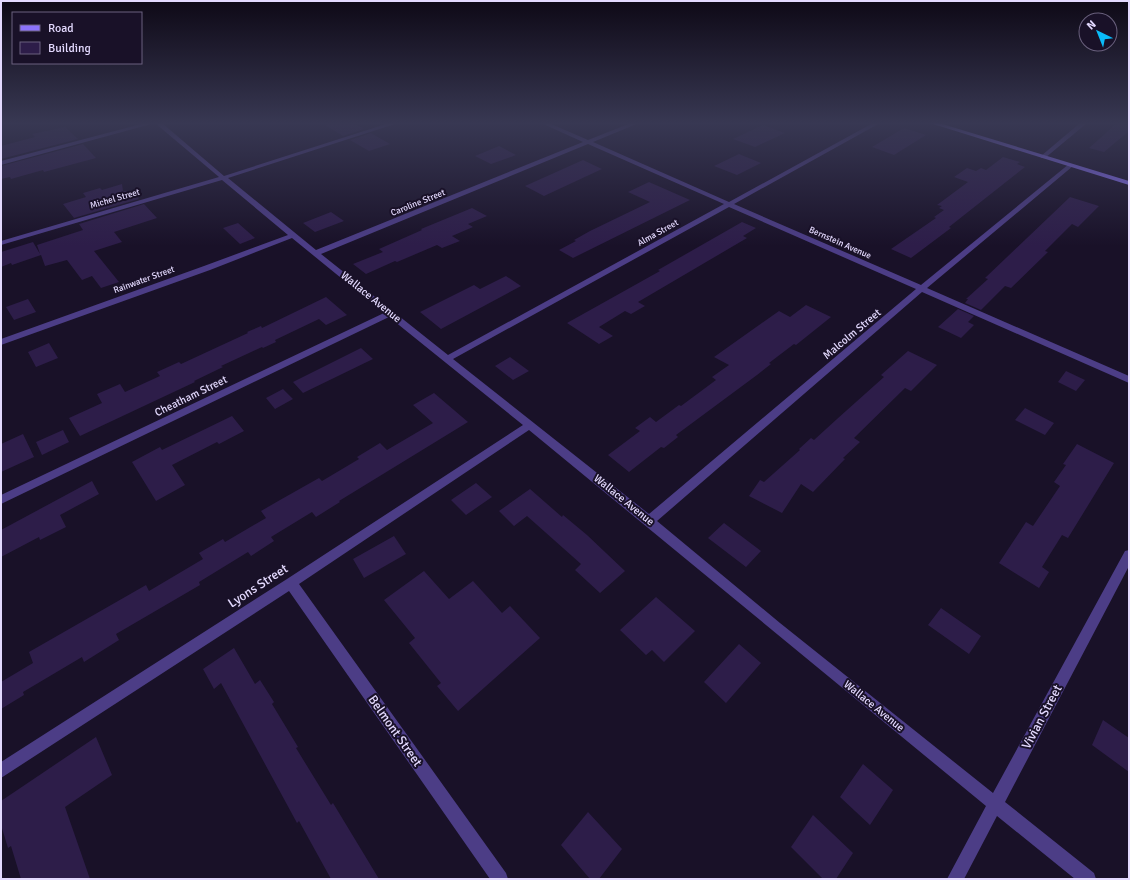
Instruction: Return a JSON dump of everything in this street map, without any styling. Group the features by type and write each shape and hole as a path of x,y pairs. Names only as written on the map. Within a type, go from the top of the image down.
{"main road":[{"path":"1068,164 1129,183"}],"street":[{"name":"Wallace Avenue","path":"207,164 649,521 770,622 1088,879"},
{"name":"Michel Street","path":"1,243 266,164"},
{"name":"Caroline Street","path":"316,253 535,164"},
{"name":"Bernstein Avenue","path":"638,164 1129,380"},
{"name":"Alma Street","path":"447,359 801,164"},
{"name":"Malcolm Street","path":"649,521 922,289 1071,165"},
{"name":"Rainwater Street","path":"1,342 207,268 292,234"},
{"name":"Cheatham Street","path":"1,500 390,313"},
{"name":"Lyons Street","path":"1,771 291,583 530,425"},
{"name":"Vivian Street","path":"955,879 1129,555"},
{"name":"Belmont Street","path":"291,583 500,879"}],"building":[{"path":"8,164 73,164 44,172 43,170 11,179 10,177 1,179 1,166"},
{"path":"574,164 592,164 602,169 544,196 525,186"},
{"path":"718,164 759,164 737,175 714,166"},
{"path":"994,164 1017,164 1025,167 949,227 951,228 911,258 891,249 936,218 934,217 944,210 939,208 942,206 937,205 968,182 954,177 967,168 976,171 981,168 986,170"},
{"path":"649,182 690,200 573,258 559,250 576,241 574,240 590,231 650,202 628,192"},
{"path":"122,184 123,191 131,191 139,199 74,218 63,204 86,197 83,193 100,188 102,190"},
{"path":"1070,197 1099,206 1078,227 1072,224 1045,251 1048,252 1011,288 1005,286 981,310 965,303 968,299 966,299 988,279 985,278"},
{"path":"144,204 157,218 114,232 122,242 94,251 119,282 101,288 92,276 82,280 67,260 45,266 41,255 12,265 11,263 1,267 1,252 33,242 40,254 37,245 83,230 79,224"},
{"path":"472,208 487,216 468,224 473,227 452,236 460,241 442,248 437,245 366,274 353,264 383,252 379,249 422,230 421,229"},
{"path":"331,212 344,221 315,232 303,223"},
{"path":"742,222 756,228 743,236 747,238 638,302 645,306 631,314 625,311 599,327 613,336 599,344 567,323 660,271 658,270"},
{"path":"238,223 255,238 240,244 223,228"},
{"path":"506,276 521,286 441,329 420,312 474,285 480,289"},
{"path":"326,297 347,315 326,325 319,319 275,340 276,342 221,366 223,367 194,381 195,382 80,436 69,418 102,403 97,394 120,384 125,392 160,376 157,372 179,362 181,364 248,333 247,332 261,326 262,328"},
{"path":"28,299 36,312 14,320 6,307"},
{"path":"806,305 831,317 796,345 794,344 769,363 771,364 757,375 676,435 678,437 664,448 661,447 629,472 608,455 640,431 635,428 650,417 656,422 679,405 681,406 716,380 712,377 729,365 714,357 779,311 790,317"},
{"path":"958,309 974,316 968,322 974,325 961,338 938,327"},
{"path":"49,343 58,358 36,367 28,352"},
{"path":"361,348 373,359 303,393 293,382"},
{"path":"908,351 937,365 911,391 905,388 854,438 860,442 843,458 845,459 813,492 801,484 782,513 749,496 760,480 764,482 800,450 799,449 811,438 814,440 884,377 881,375"},
{"path":"510,357 529,371 513,380 495,366"},
{"path":"1066,371 1085,380 1076,391 1058,382"},
{"path":"283,389 293,399 275,409 266,398"},
{"path":"434,393 468,422 339,501 340,502 316,517 312,512 271,537 274,541 251,556 248,552 199,582 200,585 116,634 119,640 84,662 82,657 23,692 24,695 1,709 1,682 33,663 29,652 146,585 149,591 203,559 199,553 223,539 225,542 266,518 261,511 319,478 322,481 359,459 357,457 380,443 387,450 433,423 413,405"},
{"path":"1025,408 1054,423 1045,435 1015,420"},
{"path":"232,416 244,431 219,444 217,442 172,465 185,485 156,501 132,462 160,447 162,450"},
{"path":"63,430 69,442 42,455 36,442"},
{"path":"23,434 34,457 1,472 1,444"},
{"path":"1077,444 1114,463 1068,538 1062,535 1042,567 1049,572 1039,588 999,563 1026,522 1033,526 1060,486 1054,482 1066,465 1063,464"},
{"path":"92,481 99,494 60,515 66,527 40,540 39,537 1,557 1,530"},
{"path":"476,483 492,497 466,515 451,500"},
{"path":"530,489 562,517 563,515 587,535 625,571 600,593 575,570 581,564 527,516 514,526 499,511"},
{"path":"724,523 761,551 746,567 708,538"},
{"path":"394,536 406,554 364,578 353,559"},
{"path":"424,571 449,599 473,581 502,613 510,606 540,638 458,711 437,686 441,683 409,643 415,638 384,600"},
{"path":"656,597 695,631 664,662 652,650 646,655 620,630"},
{"path":"941,608 981,636 969,654 928,625"},
{"path":"739,644 761,663 726,703 704,682"},
{"path":"234,648 255,684 260,680 274,702 272,704 298,747 296,748 331,805 333,803 379,879 331,879 299,821 297,823 221,683 214,689 203,669"},
{"path":"1103,720 1129,738 1129,772 1092,745"},
{"path":"96,737 112,775 65,807 90,879 21,879 11,846 8,848 1,825 1,801"},
{"path":"863,764 893,790 870,825 840,797"},
{"path":"588,812 622,849 599,879 590,879 561,845"},
{"path":"813,815 853,853 836,879 823,879 791,847"}]}
